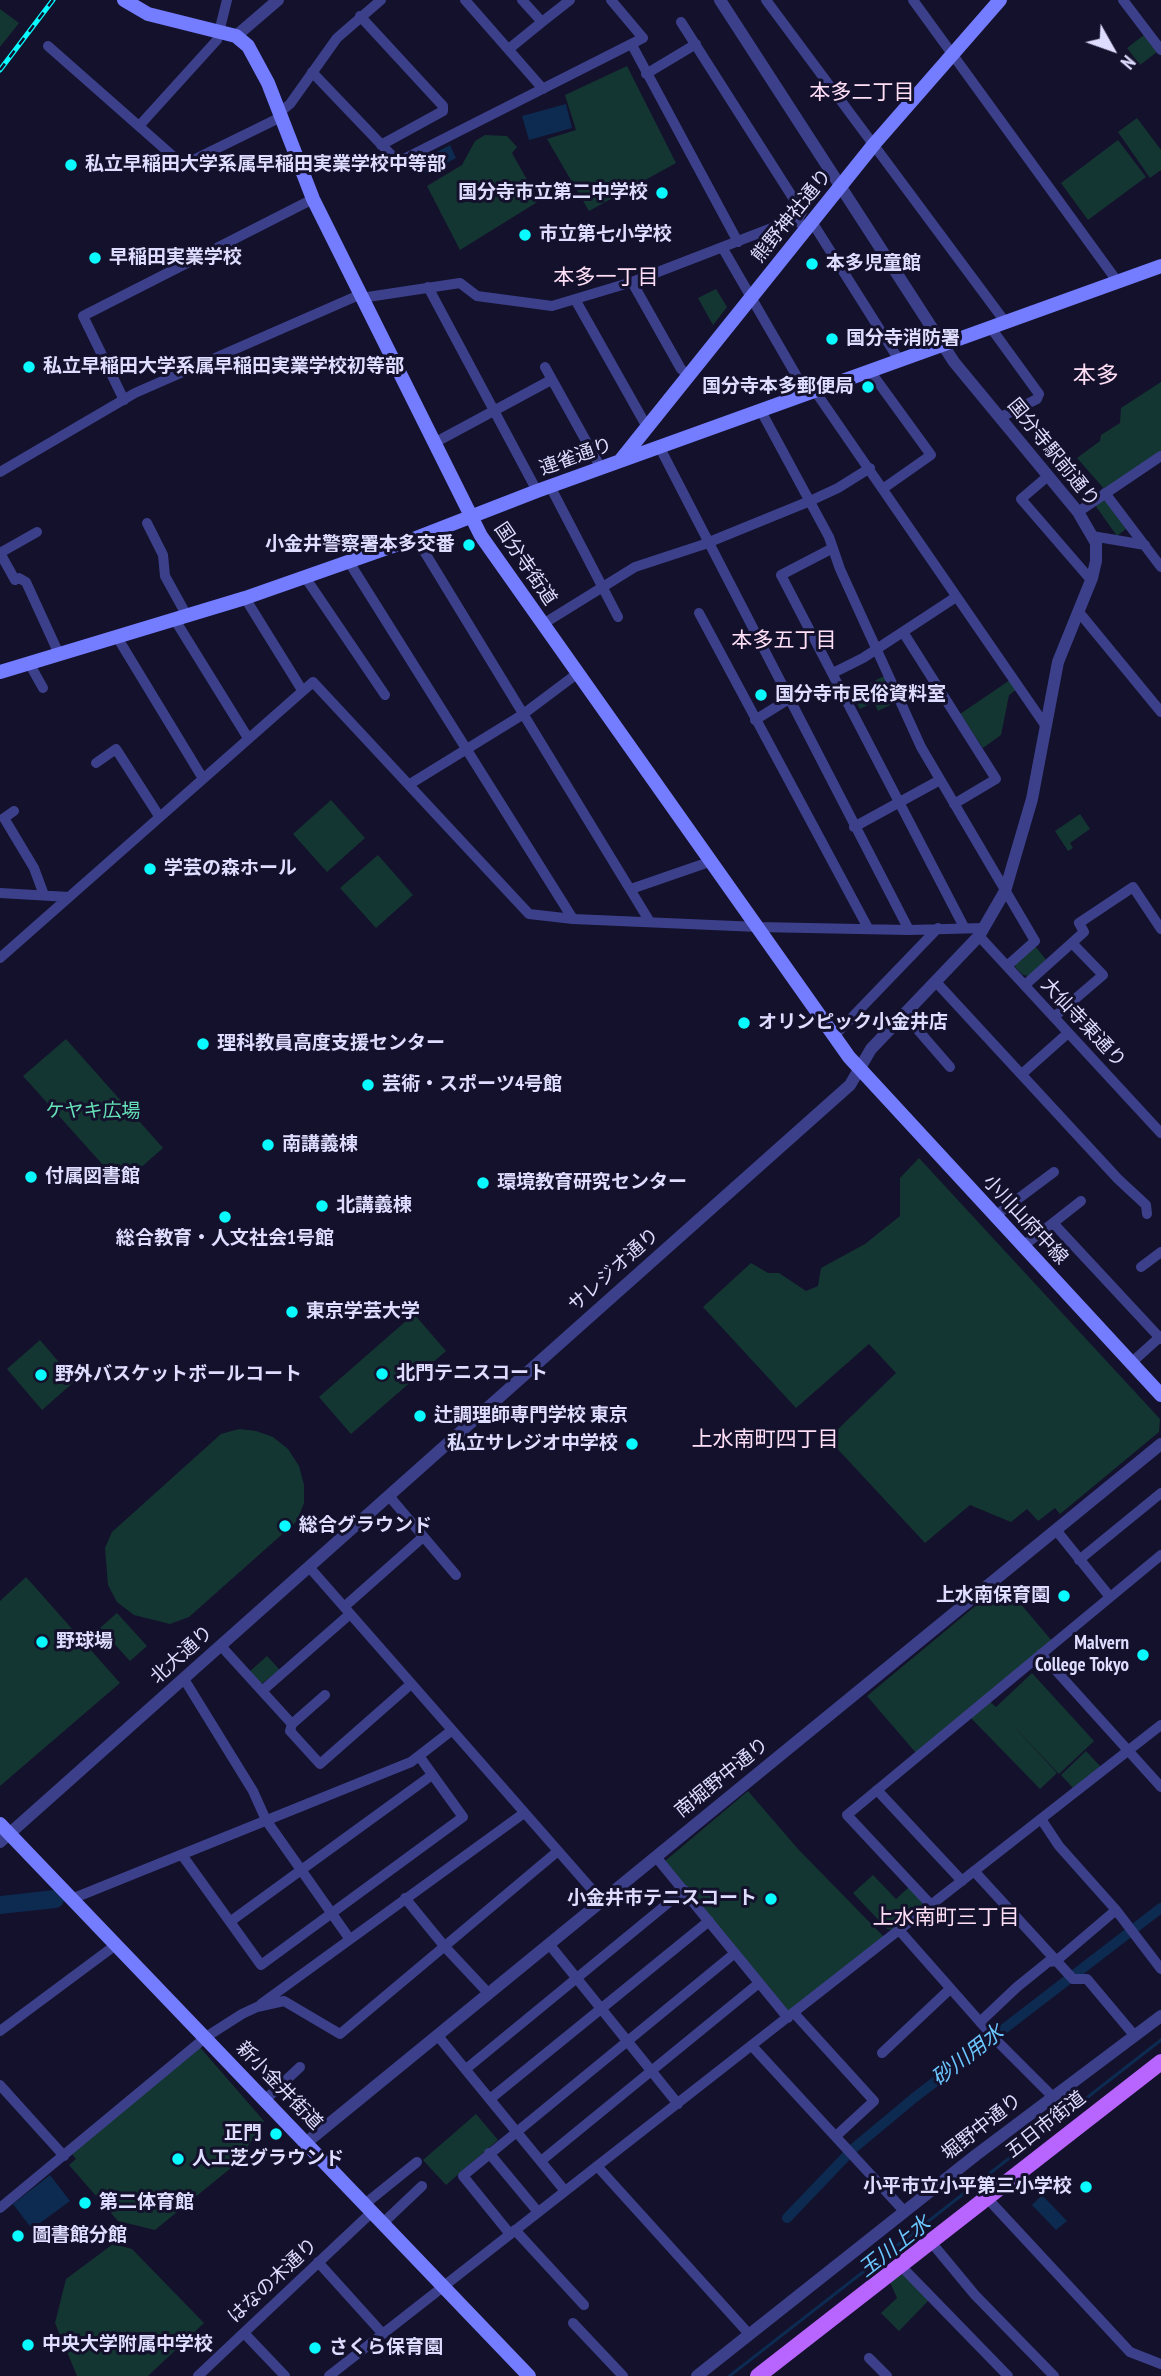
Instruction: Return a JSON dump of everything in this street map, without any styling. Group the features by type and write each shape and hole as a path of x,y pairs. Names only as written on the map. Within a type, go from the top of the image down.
{"main road":[{"path":"124,0 148,14 219,29 236,36"},
{"name":"熊野神社通り","path":"620,461 751,297 805,224 1000,0"},
{"name":"国分寺街道","path":"236,36 258,60 313,199 481,536 860,1070"},
{"name":"連雀通り","path":"0,672 181,618 349,562 1161,266"},
{"name":"小川山府中線","path":"860,1070 1161,1395"},
{"name":"新小金井街道","path":"3,1833 74,1898 529,2376"},
{"name":"五日市街道","path":"768,2373 1161,2062"}],"street":[{"path":"139,126 217,40 227,0"},
{"path":"236,36 278,0"},
{"path":"48,46 183,165 280,115 337,38 381,0"},
{"path":"465,0 510,48 543,89"},
{"path":"522,0 542,22"},
{"path":"510,48 570,0"},
{"path":"313,72 398,162 643,38 611,0"},
{"name":"国分寺駅前通り","path":"720,0 942,344 1077,512 1093,536 1096,561 1058,662 1032,799 1005,891 982,932 871,1049 860,1070"},
{"path":"766,0 875,143 1006,323"},
{"path":"913,0 1117,281"},
{"path":"1123,0 1161,50"},
{"path":"360,16 443,106 443,111 381,145"},
{"path":"681,22 802,212 805,224 899,360"},
{"path":"632,44 738,242"},
{"path":"646,74 696,44"},
{"path":"124,400 83,316 313,199"},
{"path":"0,472 124,400 360,296 460,284 477,296 552,306 576,301 632,282 722,247 805,224"},
{"path":"722,247 811,392 870,468 1045,725"},
{"path":"632,282 681,369 688,375"},
{"path":"428,287 494,411 604,586 618,617"},
{"path":"576,301 647,427"},
{"path":"991,328 1039,394 1037,399 1001,417"},
{"path":"545,368 601,468"},
{"path":"870,371 931,455 884,488"},
{"path":"436,442 551,380"},
{"path":"761,411 833,548 921,747 1035,941 1007,966"},
{"path":"660,448 909,930"},
{"path":"1077,512 1161,456"},
{"path":"543,624 635,567 707,543 810,501 838,488 870,468"},
{"path":"1048,476 1021,499 1091,580"},
{"path":"1105,493 1161,567"},
{"path":"148,523 163,555 165,576 181,618 248,738"},
{"path":"37,533 0,553 15,580 19,578 26,582 59,654"},
{"path":"1093,536 1144,545"},
{"path":"416,538 650,922"},
{"path":"833,548 781,575 964,927"},
{"path":"349,562 573,919"},
{"path":"305,577 386,695"},
{"path":"833,673 878,649 956,597"},
{"path":"244,598 302,690"},
{"path":"1078,611 1161,712"},
{"path":"699,613 868,929"},
{"path":"903,632 996,779 954,804"},
{"path":"117,637 202,777"},
{"path":"29,663 43,688"},
{"path":"410,784 522,715 578,673"},
{"path":"1,956 313,682 529,914 573,919 758,927 909,930 964,927 982,932"},
{"path":"755,720 789,699"},
{"path":"96,763 116,749 159,816"},
{"path":"854,827 940,780"},
{"path":"14,811 4,818 34,868 44,895"},
{"path":"631,889 712,861"},
{"path":"1025,985 1084,933 1079,923 1133,887 1161,929"},
{"path":"0,893 69,897"},
{"path":"834,1036 938,928"},
{"name":"大仙寺東通り","path":"982,932 1007,966 1161,1133"},
{"path":"0,943 1,956"},
{"path":"1054,1017 1103,975 1072,943"},
{"path":"936,982 1023,1073 1118,1179 1146,1205 1147,1214"},
{"path":"904,1014 950,1066"},
{"path":"1023,1073 1069,1033"},
{"name":"サレジオ通り","path":"388,1496 850,1085 860,1070"},
{"path":"995,1216 1054,1171"},
{"path":"1023,1247 1081,1201"},
{"path":"1053,1223 1160,1338 1131,1363"},
{"path":"1141,1266 1161,1252"},
{"name":"南堀野中通り","path":"307,2142 1161,1444"},
{"path":"1079,1560 1161,1493"},
{"path":"388,1496 456,1575"},
{"name":"北大通り","path":"3,1833 184,1679 388,1496"},
{"path":"1056,1530 1110,1597"},
{"path":"262,1691 423,1537"},
{"path":"931,1905 848,1815 1161,1555"},
{"path":"310,1568 602,1901"},
{"path":"221,1646 292,1724"},
{"path":"1041,1654 1161,1787"},
{"path":"184,1679 253,1791 266,1820 349,1938"},
{"path":"325,1695 292,1724 290,1731 320,1764 411,1684"},
{"path":"329,2376 1161,1725"},
{"path":"74,1898 411,1762 451,1731"},
{"path":"182,1854 261,1965 463,1817 419,1756"},
{"path":"231,1921 432,1775"},
{"path":"877,1790 962,1881"},
{"path":"0,2208 206,2037 257,2007 524,1813"},
{"path":"1041,1819 1059,1846 1116,1910 1161,1969"},
{"path":"257,2007 284,2001 340,2034 558,1851"},
{"path":"656,1857 759,1983 873,2101 836,2136"},
{"path":"975,1871 1070,1976 1087,1979 1134,2035"},
{"path":"466,2069 684,1890"},
{"path":"405,1898 445,1947 489,1994"},
{"path":"980,2022 1017,1987 1048,1962 1056,1961 1116,1910"},
{"path":"490,2099 709,1921"},
{"path":"899,1930 980,2022 1053,2096"},
{"path":"0,2031 117,1944"},
{"path":"549,1944 678,2104"},
{"path":"584,2305 512,2232 463,2176 735,1953"},
{"path":"541,2161 759,1983"},
{"path":"882,2053 950,1989"},
{"name":"堀野中通り","path":"697,2376 1053,2096 1161,2016"},
{"path":"438,2036 565,2191"},
{"path":"752,2046 905,2213"},
{"path":"266,2099 300,2067"},
{"path":"0,2085 64,2156"},
{"path":"489,2153 538,2212"},
{"name":"はなの木通り","path":"198,2376 318,2262 368,2208 417,2162"},
{"path":"597,2166 750,2334"},
{"path":"383,2223 422,2186"},
{"path":"987,2198 1130,2352 1161,2364"},
{"path":"931,2242 975,2295 1055,2376"},
{"path":"318,2262 383,2334"},
{"path":"901,2266 1008,2376"},
{"path":"573,2323 623,2376"},
{"path":"244,2333 285,2376"},
{"path":"869,2358 887,2376"}],"green space":[{"path":"0,9 19,23 0,47"},
{"path":"1144,35 1157,52 1140,65 1127,48"},
{"path":"627,66 676,163 589,211 547,139 576,130 565,95"},
{"path":"1137,118 1161,150 1161,170 1150,178 1118,132"},
{"path":"485,135 507,136 517,147 512,153 539,201 460,250 427,186 462,165 475,141"},
{"path":"1118,140 1146,177 1088,220 1061,183"},
{"path":"716,289 727,307 713,325 698,298"},
{"path":"1161,382 1161,452 1106,491 1077,458 1100,441 1101,435 1120,423 1121,408"},
{"path":"1105,499 1126,529 1117,536 1095,505"},
{"path":"884,676 896,702 878,711 874,702 860,709 851,693"},
{"path":"1010,680 1016,690 1009,695 1001,735 983,748 960,714"},
{"path":"331,800 365,838 327,872 293,834"},
{"path":"1080,814 1090,829 1070,843 1073,848 1068,851 1055,831"},
{"path":"378,855 413,895 376,928 340,888"},
{"path":"1035,946 1047,961 1029,976 1023,975 1015,967 1016,962"},
{"name":"ケヤキ広場","path":"66,1039 163,1148 121,1185 23,1076"},
{"path":"919,1158 1160,1419 1159,1432 1060,1514 1055,1508 1038,1521 1027,1509 1011,1522 970,1505 925,1543 832,1443 835,1432 896,1373 869,1344 796,1408 703,1307 751,1263 768,1273 779,1273 806,1291 818,1286 821,1268 865,1244 900,1216 900,1178"},
{"name":"北門テニスコート","path":"414,1314 446,1351 351,1434 319,1397"},
{"name":"野外バスケットボールコート","path":"40,1340 75,1381 42,1410 7,1369"},
{"path":"239,1429 273,1437 288,1449 299,1466 304,1485 304,1503 297,1521 189,1617 170,1624 134,1615 117,1602 108,1585 105,1548 112,1532 221,1434"},
{"name":"野球場","path":"26,1577 120,1683 0,1786 0,1601"},
{"path":"1003,1583 1052,1641 916,1753 867,1696"},
{"path":"117,1613 147,1646 130,1661 100,1628"},
{"path":"267,1656 280,1670 260,1685 249,1672"},
{"path":"1032,1673 1094,1741 1059,1774 1008,1720 1057,1773 1040,1789 970,1717 989,1701 996,1707"},
{"path":"1086,1751 1101,1767 1073,1788 1061,1775"},
{"name":"小金井市テニスコート","path":"748,1791 798,1849 885,1938 789,2013 665,1861"},
{"path":"873,1875 896,1899 909,1887 923,1902 922,1907 893,1930 887,1929 853,1893"},
{"path":"198,2045 264,2121 237,2163 155,2230 118,2221 69,2165 76,2159 72,2154"},
{"path":"476,2114 498,2140 446,2185 423,2160"},
{"path":"113,2244 132,2249 204,2323 148,2376 77,2376 55,2323 66,2279"},
{"path":"899,2274 905,2275 929,2300 899,2331 881,2313 897,2298 889,2280"}],"water":[{"path":"566,104 572,128 529,140 522,116"},
{"path":"450,145 456,158 426,174 420,161"},
{"name":"玉川上水","path":"1161,2038 1161,2042 732,2376 727,2376"},
{"path":"50,2175 70,2201 32,2229 13,2204"},
{"path":"1042,2195 1067,2221 1056,2230 1032,2205"}],"waterway":[{"path":"0,1905 55,1899"},
{"name":"砂川用水","path":"787,2218 854,2148 914,2098 1161,1908"}],"railway":[{"path":"0,70 53,0"}],"place":[{"name":"私立早稲田大学系属早稲田実業学校中等部","path":"71,165"},
{"name":"国分寺市立第二中学校","path":"662,193"},
{"name":"市立第七小学校","path":"525,235"},
{"name":"早稲田実業学校","path":"95,258"},
{"name":"本多児童館","path":"812,264"},
{"name":"国分寺消防署","path":"832,339"},
{"name":"私立早稲田大学系属早稲田実業学校初等部","path":"29,367"},
{"name":"国分寺本多郵便局","path":"868,387"},
{"name":"小金井警察署本多交番","path":"469,545"},
{"name":"国分寺市民俗資料室","path":"761,695"},
{"name":"学芸の森ホール","path":"150,869"},
{"name":"オリンピック小金井店","path":"744,1023"},
{"name":"理科教員高度支援センター","path":"203,1044"},
{"name":"芸術・スポーツ4号館","path":"368,1085"},
{"name":"南講義棟","path":"268,1145"},
{"name":"付属図書館","path":"31,1177"},
{"name":"環境教育研究センター","path":"483,1183"},
{"name":"北講義棟","path":"322,1206"},
{"name":"総合教育・人文社会1号館","path":"225,1217"},
{"name":"東京学芸大学","path":"292,1312"},
{"name":"北門テニスコート","path":"382,1374"},
{"name":"野外バスケットボールコート","path":"41,1375"},
{"name":"辻調理師専門学校 東京","path":"420,1416"},
{"name":"私立サレジオ中学校","path":"632,1444"},
{"name":"総合グラウンド","path":"285,1526"},
{"name":"上水南保育園","path":"1064,1596"},
{"name":"野球場","path":"42,1642"},
{"name":"Malvern College Tokyo","path":"1143,1655"},
{"name":"小金井市テニスコート","path":"771,1899"},
{"name":"正門","path":"276,2134"},
{"name":"人工芝グラウンド","path":"178,2159"},
{"name":"小平市立小平第三小学校","path":"1086,2187"},
{"name":"第二体育館","path":"85,2203"},
{"name":"圖書館分館","path":"18,2236"},
{"name":"中央大学附属中学校","path":"28,2345"},
{"name":"さくら保育園","path":"315,2348"}],"district":[{"name":"本多二丁目","path":"862,93"},
{"name":"本多一丁目","path":"606,278"},
{"name":"本多","path":"1096,376"},
{"name":"本多五丁目","path":"784,641"},
{"name":"上水南町四丁目","path":"765,1440"},
{"name":"上水南町三丁目","path":"946,1918"}]}
